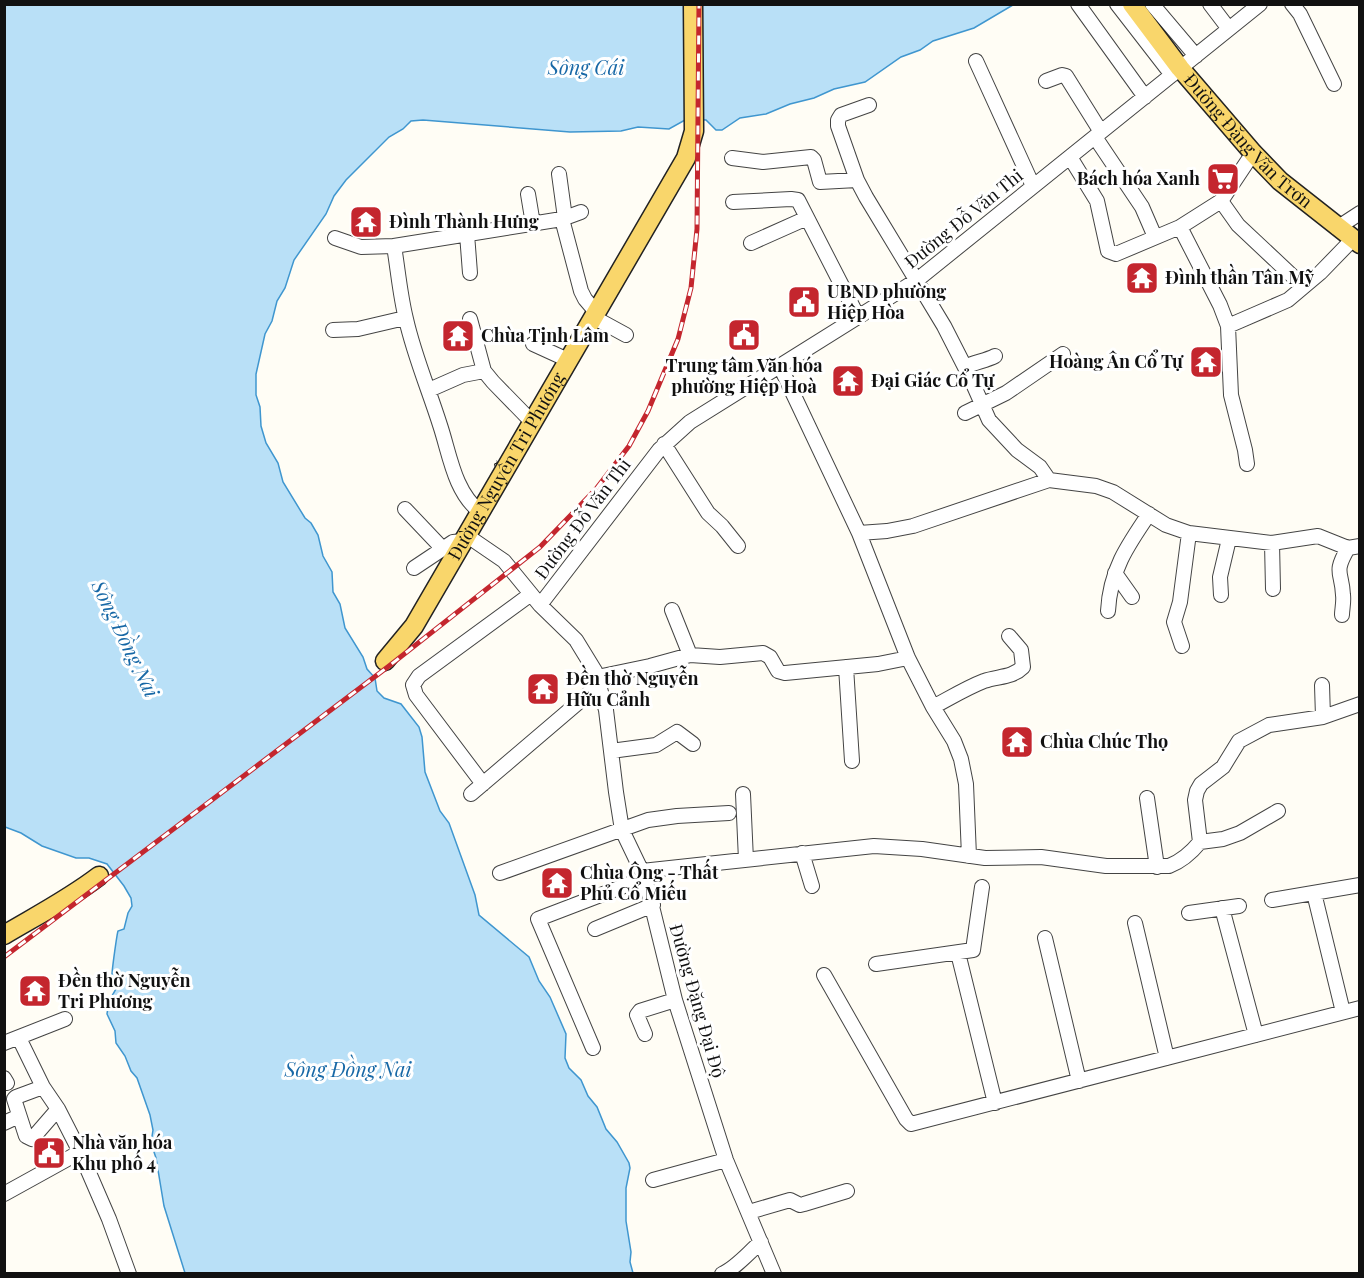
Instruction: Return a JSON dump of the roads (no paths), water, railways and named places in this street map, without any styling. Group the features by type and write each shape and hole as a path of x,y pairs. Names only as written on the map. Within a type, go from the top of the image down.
{"main road":[{"name":"Đường Nguyễn Tri Phương","path":"383,658 408,636 422,613 686,158 694,130 693,4"},
{"name":"Đường Đặng Văn Trơn","path":"1132,4 1176,71 1280,181 1356,242"},
{"path":"4,935 48,908 70,889 97,874"}],"street":[{"path":"1078,4 1145,97"},
{"path":"1117,4 1176,71"},
{"path":"1152,4 1196,56"},
{"path":"1210,4 1229,29"},
{"name":"Đường Đỗ Văn Thi","path":"540,605 664,444 690,422 916,280 1260,4"},
{"path":"1292,4 1300,14 1334,84"},
{"path":"976,61 1033,186"},
{"path":"1046,81 1062,75 1066,76 1098,135 1142,207 1155,237"},
{"path":"869,105 841,116 838,120 838,126 857,180 880,223 944,326 989,420 1017,450 1040,467 1049,480"},
{"path":"1070,157 1097,201 1108,251 1116,254 1180,227 1221,201 1254,153"},
{"path":"732,158 763,162 811,157 814,160 820,182 857,180"},
{"path":"559,174 563,219 581,291 595,315 626,335"},
{"path":"528,194 533,224"},
{"path":"733,202 795,199 800,204 858,317"},
{"path":"1221,201 1238,225 1304,286"},
{"path":"335,238 361,247 394,246 563,219 581,212"},
{"path":"1337,228 1359,213"},
{"path":"752,243 807,218"},
{"path":"1180,227 1220,305 1227,326 1231,395 1247,464"},
{"path":"467,234 471,273"},
{"path":"1227,326 1288,300 1356,242"},
{"path":"394,246 405,318 418,362 459,486 469,503 480,512"},
{"path":"333,330 358,329 405,318"},
{"path":"470,319 484,371 532,422"},
{"path":"533,344 568,360"},
{"path":"965,413 1006,393 1064,354"},
{"path":"965,367 995,356"},
{"path":"780,366 859,532 908,658 933,707 954,741 961,759 966,784 969,856"},
{"path":"429,390 463,375 484,371"},
{"path":"664,444 708,513 738,546"},
{"path":"859,532 887,531 913,526 1049,480 1096,486 1113,492 1166,525 1190,533 1272,543 1317,536 1354,547 1342,559 1338,572 1343,595 1342,615"},
{"path":"405,509 443,549"},
{"path":"1108,611 1108,591 1123,551 1149,514"},
{"path":"1182,646 1174,622 1180,602 1190,533"},
{"path":"414,568 456,541 465,538"},
{"name":"Đường Đặng Đại Độ","path":"465,538 504,561 540,605 568,631 583,649 601,680 622,830 644,874 675,1000 726,1160 774,1274"},
{"path":"1221,595 1220,577 1229,539"},
{"path":"1272,543 1273,589"},
{"path":"1115,573 1131,597"},
{"path":"483,784 416,695 413,685 419,676 531,594"},
{"path":"672,610 690,655"},
{"path":"933,707 987,680 1019,672 1023,667 1021,650 1008,636"},
{"path":"471,794 601,680 690,655 720,657 763,653 768,655 782,673 878,664 908,658"},
{"path":"846,667 852,761"},
{"path":"1322,685 1323,717"},
{"path":"1200,842 1195,800 1197,791 1201,784 1223,767 1239,741 1269,725 1323,717 1359,704"},
{"path":"611,751 656,744 677,732 693,744"},
{"path":"743,794 746,860"},
{"path":"1147,798 1157,867"},
{"path":"593,1048 538,919 644,874 874,846 922,849 985,858 1041,857 1106,866 1157,867 1177,863 1189,855 1200,842 1223,839 1278,811"},
{"path":"500,873 648,820 729,813"},
{"path":"802,853 812,886"},
{"path":"1272,900 1359,885"},
{"path":"876,964 973,950 982,887"},
{"path":"1314,893 1344,1012"},
{"path":"595,929 653,905"},
{"path":"1190,913 1239,906"},
{"path":"1222,908 1256,1035"},
{"path":"1135,923 1167,1058"},
{"path":"1045,938 1079,1081"},
{"path":"958,953 995,1103"},
{"path":"824,975 911,1125 1359,1008"},
{"path":"645,1034 637,1015 640,1011 675,1000"},
{"path":"4,1043 65,1019"},
{"path":"19,1038 43,1087 58,1108 80,1152 109,1219 129,1274"},
{"path":"43,1087 16,1097 14,1102 26,1136 32,1138 58,1108"},
{"path":"4,1123 19,1116"},
{"path":"4,1194 80,1152"},
{"path":"653,1180 726,1160"},
{"path":"749,1212 790,1200 804,1204 847,1191"},
{"path":"722,1274 730,1270 761,1242"}],"water":[{"name":"Sông Đồng Nai","path":"5,5 1013,5 974,28 933,41 920,50 901,57 865,82 834,89 766,114 740,118 722,130 716,130 706,120 691,119 669,129 638,127 621,131 570,132 423,120 411,121 389,137 346,180 334,196 326,214 294,260 285,288 277,301 272,321 265,334 256,374 256,395 266,443 278,463 283,482 318,535 323,556 332,572 333,592 340,604 345,628 363,657 367,669 375,678 377,691 384,698 401,704 419,727 425,772 440,811 449,823 475,895 479,915 529,957 566,1034 565,1058 569,1068 581,1080 588,1096 597,1107 606,1129 617,1142 629,1163 626,1221 633,1273 185,1273 164,1206 156,1158 151,1143 153,1130 150,1115 137,1078 116,1043 115,1031 107,1014 109,1001 116,989 112,975 117,934 118,931 124,929 132,906 131,898 107,864 89,858 76,858 42,846 21,833 5,827"}],"railway":[{"path":"4,957 389,666 540,547 596,489 629,446 648,411 678,339 691,288 697,229 699,4"}],"place":[{"name":"Bách hóa Xanh","path":"1223,179"},
{"name":"Đình Thành Hưng","path":"366,222"},
{"name":"Đình thần Tân Mỹ","path":"1142,278"},
{"name":"UBND phường Hiệp Hòa","path":"804,302"},
{"name":"Trung tâm Văn hóa phường Hiệp Hoà","path":"744,335"},
{"name":"Chùa Tịnh Lâm","path":"458,336"},
{"name":"Hoàng Ân Cổ Tự","path":"1206,362"},
{"name":"Đại Giác Cổ Tự","path":"848,381"},
{"name":"Đền thờ Nguyễn Hữu Cảnh","path":"543,689"},
{"name":"Chùa Chúc Thọ","path":"1017,742"},
{"name":"Chùa Ông - Thất Phủ Cổ Miếu","path":"557,883"},
{"name":"Đền thờ Nguyễn Tri Phương","path":"35,991"},
{"name":"Nhà văn hóa Khu phố 4","path":"49,1153"}],"water label":[{"name":"Sông Cái","path":"586,68"}]}
